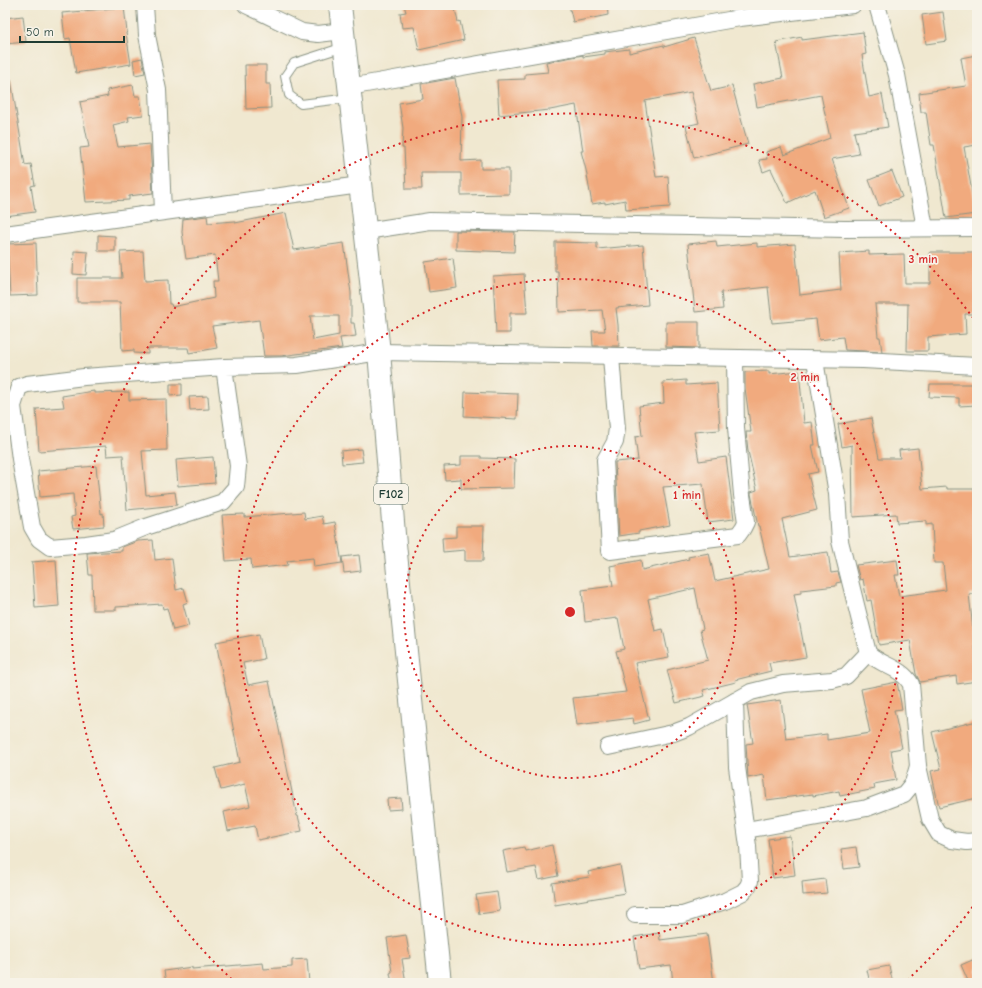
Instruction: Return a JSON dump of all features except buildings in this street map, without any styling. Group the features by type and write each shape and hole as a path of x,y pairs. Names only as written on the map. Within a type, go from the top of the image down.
{"main road":[{"name":"F102","path":"340,5 379,352 394,534 440,983"}],"street":[{"path":"145,5 147,35 158,90 163,212"},
{"path":"246,5 302,32 344,39"},
{"path":"350,92 740,18 853,5"},
{"path":"876,5 897,75 925,228"},
{"path":"5,234 360,185"},
{"path":"366,231 430,221 837,229 977,228"},
{"path":"224,368 238,466 236,487 223,502 146,527 114,540 50,547 39,539 32,527 20,459 12,388 43,381 224,368 298,365 379,352 863,360 977,366"},
{"path":"611,357 617,429 615,442 605,460 610,551 738,535 743,528 746,522 736,428 735,359"},
{"path":"815,360 836,488 840,541 868,653 876,660 901,672 907,677 911,684 918,766 930,819 939,834 952,840 967,842 977,841"},
{"path":"608,747 673,733 689,727 750,692 783,684 832,680 846,676 868,653"},
{"path":"635,915 682,915 725,901 743,892 748,886 750,880 746,830 737,767 735,701"},
{"path":"746,830 867,808 904,794 913,783 918,766"}],"lane":[{"path":"344,39 294,63 285,76 289,95 301,104 350,92"}]}
